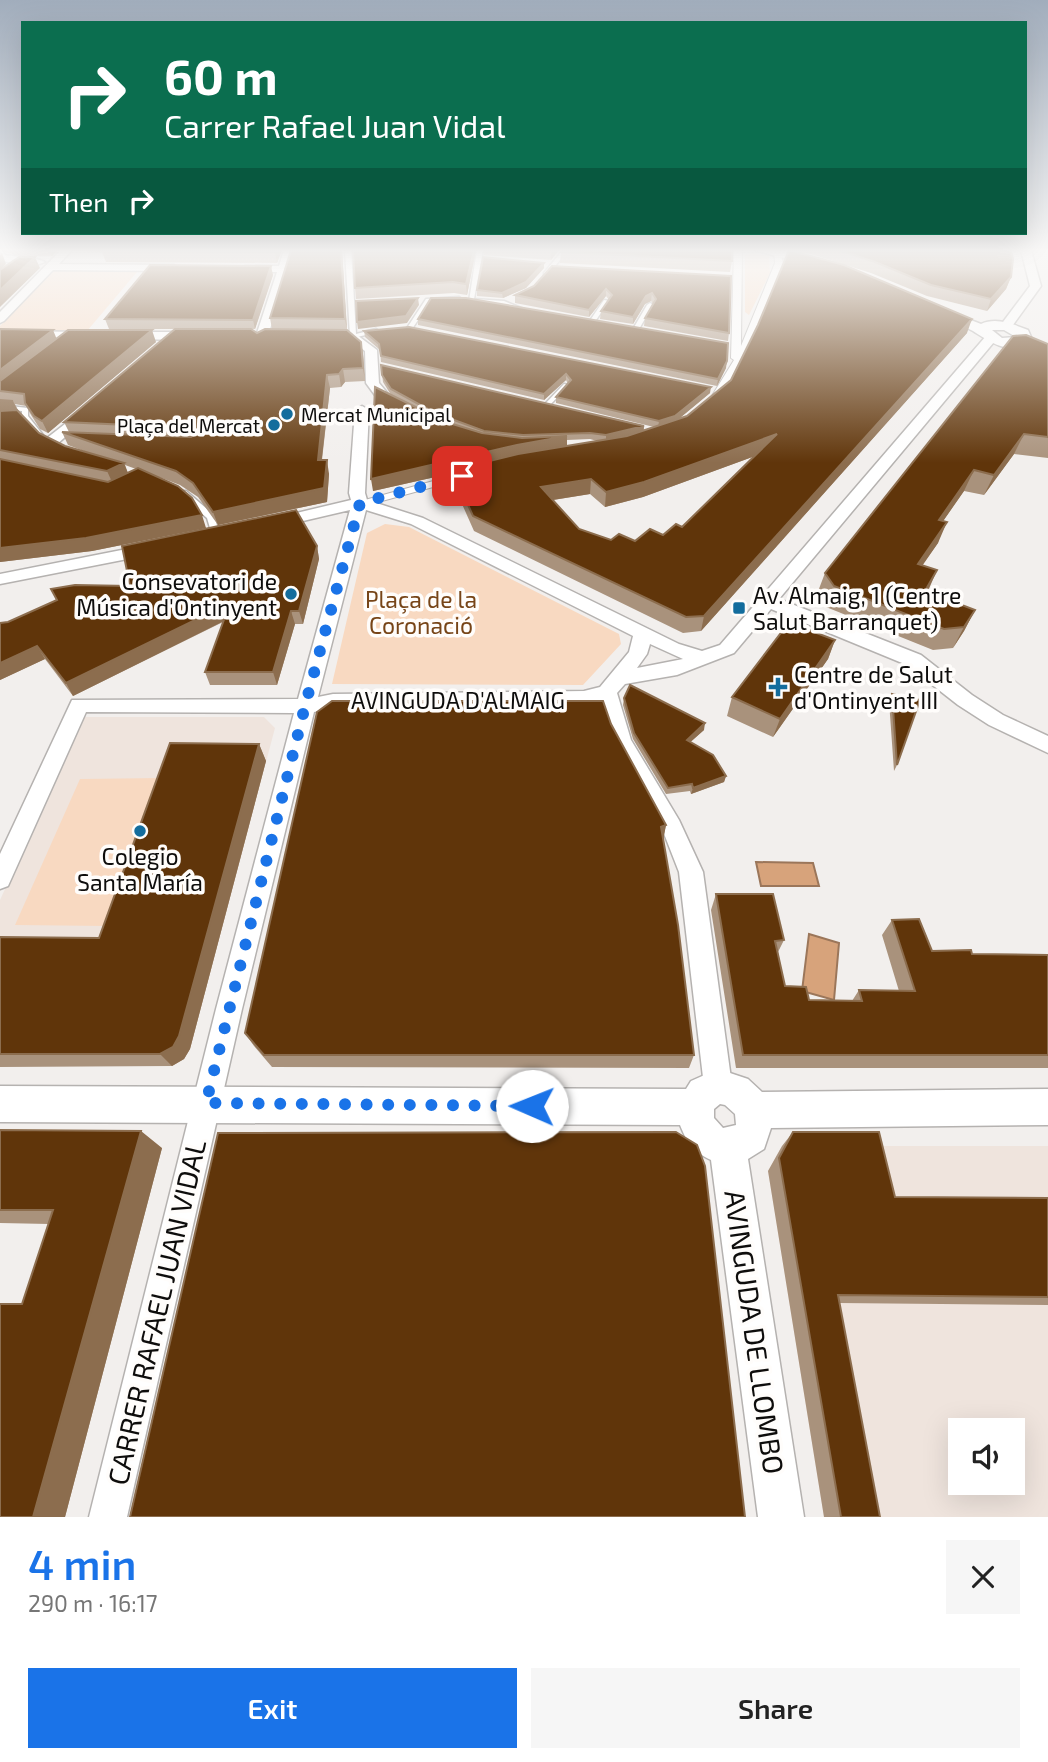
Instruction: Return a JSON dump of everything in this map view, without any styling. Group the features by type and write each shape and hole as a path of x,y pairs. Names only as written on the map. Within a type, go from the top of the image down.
{"street":[{"path":"262,337 267,321"},
{"path":"735,364 737,321"},
{"path":"703,408 723,391 755,321"},
{"path":"956,321 986,335 1024,346 1025,336 1018,330 1006,326 987,326 986,335 769,602 914,660 965,700 996,720 1048,745"},
{"path":"1006,326 1011,321"},
{"path":"0,335 212,336"},
{"path":"155,352 174,336"},
{"path":"327,336 353,336 372,352 378,366 374,387 386,398"},
{"path":"59,442 99,400"},
{"name":"CARRER RAFAEL JUAN VIDAL","path":"108,1517 206,1103 305,706 360,503 357,493 362,410"},
{"path":"256,527 486,470"},
{"path":"360,503 417,522 672,648 701,658"},
{"path":"351,537 365,521 391,512"},
{"path":"0,579 165,546"},
{"name":"AVINGUDA D'ALMAIG","path":"0,879 79,705 305,706 333,701 573,699 677,668 727,649 769,602"},
{"path":"0,1104 707,1096 735,1089 743,1095 753,1110 754,1128 751,1136 737,1146 719,1146 704,1134 695,1116 707,1096 691,872 681,842 619,739 610,716 613,685 638,654 643,633"},
{"path":"753,1110 1048,1107"},
{"name":"AVINGUDA DE LLOMBO","path":"729,1147 781,1517"}],"lane":[{"path":"352,321 353,336 380,330"},
{"path":"413,321 408,328 424,331"},
{"path":"584,321 603,324"},
{"path":"636,329 641,321"},
{"path":"625,327 649,331"},
{"path":"61,346 73,336"},
{"path":"725,344 737,346"},
{"path":"547,405 566,385"},
{"path":"709,388 723,391"},
{"path":"533,402 560,408"},
{"path":"0,407 26,409 27,418 36,432 59,442"},
{"path":"13,419 27,418"},
{"path":"176,488 208,513 216,535"}],"shaded area":[{"name":"Colegio Santa María","path":"84,717 264,717 275,728 190,1049 184,1059 172,1066 0,1065 0,900"},
{"path":"756,862 813,863 819,886 761,886"},
{"path":"809,934 839,943 834,1000 802,991"},
{"path":"782,1146 1048,1146 1048,1517 824,1517 768,1171"}],"green space":[{"path":"5,321 96,321 87,331 0,330"},
{"name":"Plaça de la Coronació","path":"385,524 409,527 619,634 621,644 583,685 332,684 367,533"},
{"path":"161,778 108,926 15,925 80,779"}],"building":[{"path":"427,321 599,321 728,343 727,361 718,379"},
{"path":"661,321 729,321 729,333"},
{"path":"760,321 970,321 704,616 686,617 473,516 461,489 462,480 457,480 453,470 518,454 627,436 687,416 731,380","holes":["777,434 682,527 676,524 663,535 650,529 635,541 619,534 611,540 579,529 541,487 591,479 606,492 644,482"]},
{"path":"409,327 711,387 675,416 659,421 556,397 571,380 566,374 544,394 381,356 379,344 364,331"},
{"path":"0,329 53,330 0,370"},
{"path":"175,329 251,329 257,333 265,329 347,330 361,342 363,368 343,369 339,374 327,375 318,460 327,460 324,488 213,512 193,483 176,471 62,432 191,437 198,433 195,428 64,422"},
{"path":"68,330 152,330 42,421 34,416 25,403 24,394 0,391 0,381"},
{"path":"1026,335 1048,344 1048,437 1024,434 994,475 974,470 939,520 947,522 918,564 937,570 925,591 975,610 964,627 944,629 834,586 825,573 1013,336"},
{"path":"381,365 644,426 606,435 523,435 484,431 435,413 391,389 382,375"},
{"path":"375,387 446,422 482,433 522,438 567,436 371,479"},
{"path":"17,410 39,433 65,446 124,463 107,471 0,450 0,411"},
{"path":"0,459 108,482 138,468 178,486 192,498 202,515 86,538 0,548"},
{"path":"296,510 317,546 299,611 291,611 273,672 205,672 230,603 66,683 37,646 0,663 0,623 57,600 51,589 75,585 130,586 122,546"},
{"name":"Centre de Salut d'Ontinyent III","path":"793,624 835,640 780,719 732,697 787,625"},
{"path":"630,685 705,723 687,740 713,755 726,776 693,788 692,784 668,788 634,733 624,698"},
{"path":"892,694 920,700 897,765"},
{"path":"332,701 603,701 611,724 666,825 661,827 678,925 694,1055 264,1055 245,1033 317,712"},
{"path":"170,743 259,744 179,1036 173,1047 160,1054 0,1054 0,937 99,938"},
{"path":"716,894 773,894 784,940 775,941 785,986 806,987 809,1000 862,1001 859,990 915,991 892,920 919,919 932,951 971,950 972,954 1048,955 1048,1055 743,1055"},
{"path":"0,1130 141,1131 33,1517 0,1517 0,1304 22,1304 53,1210 0,1210"},
{"path":"676,1132 697,1145 705,1166 745,1517 130,1517 218,1133"},
{"path":"793,1132 879,1132 895,1197 1048,1198 1048,1297 838,1295 880,1517 841,1517 779,1158"}],"place":[{"name":"Mercat Municipal","path":"287,414"},
{"name":"Plaça del Mercat","path":"274,425"},
{"name":"Consevatori de Música d'Ontinyent","path":"291,594"},
{"name":"Av. Almaig, 1 (Centre Salut Barranquet)","path":"739,608"},
{"name":"Centre de Salut d'Ontinyent III","path":"778,687"},
{"name":"Colegio Santa María","path":"140,831"}],"route":[{"path":"462,476 360,503 305,706 206,1103 532,1106"}]}
